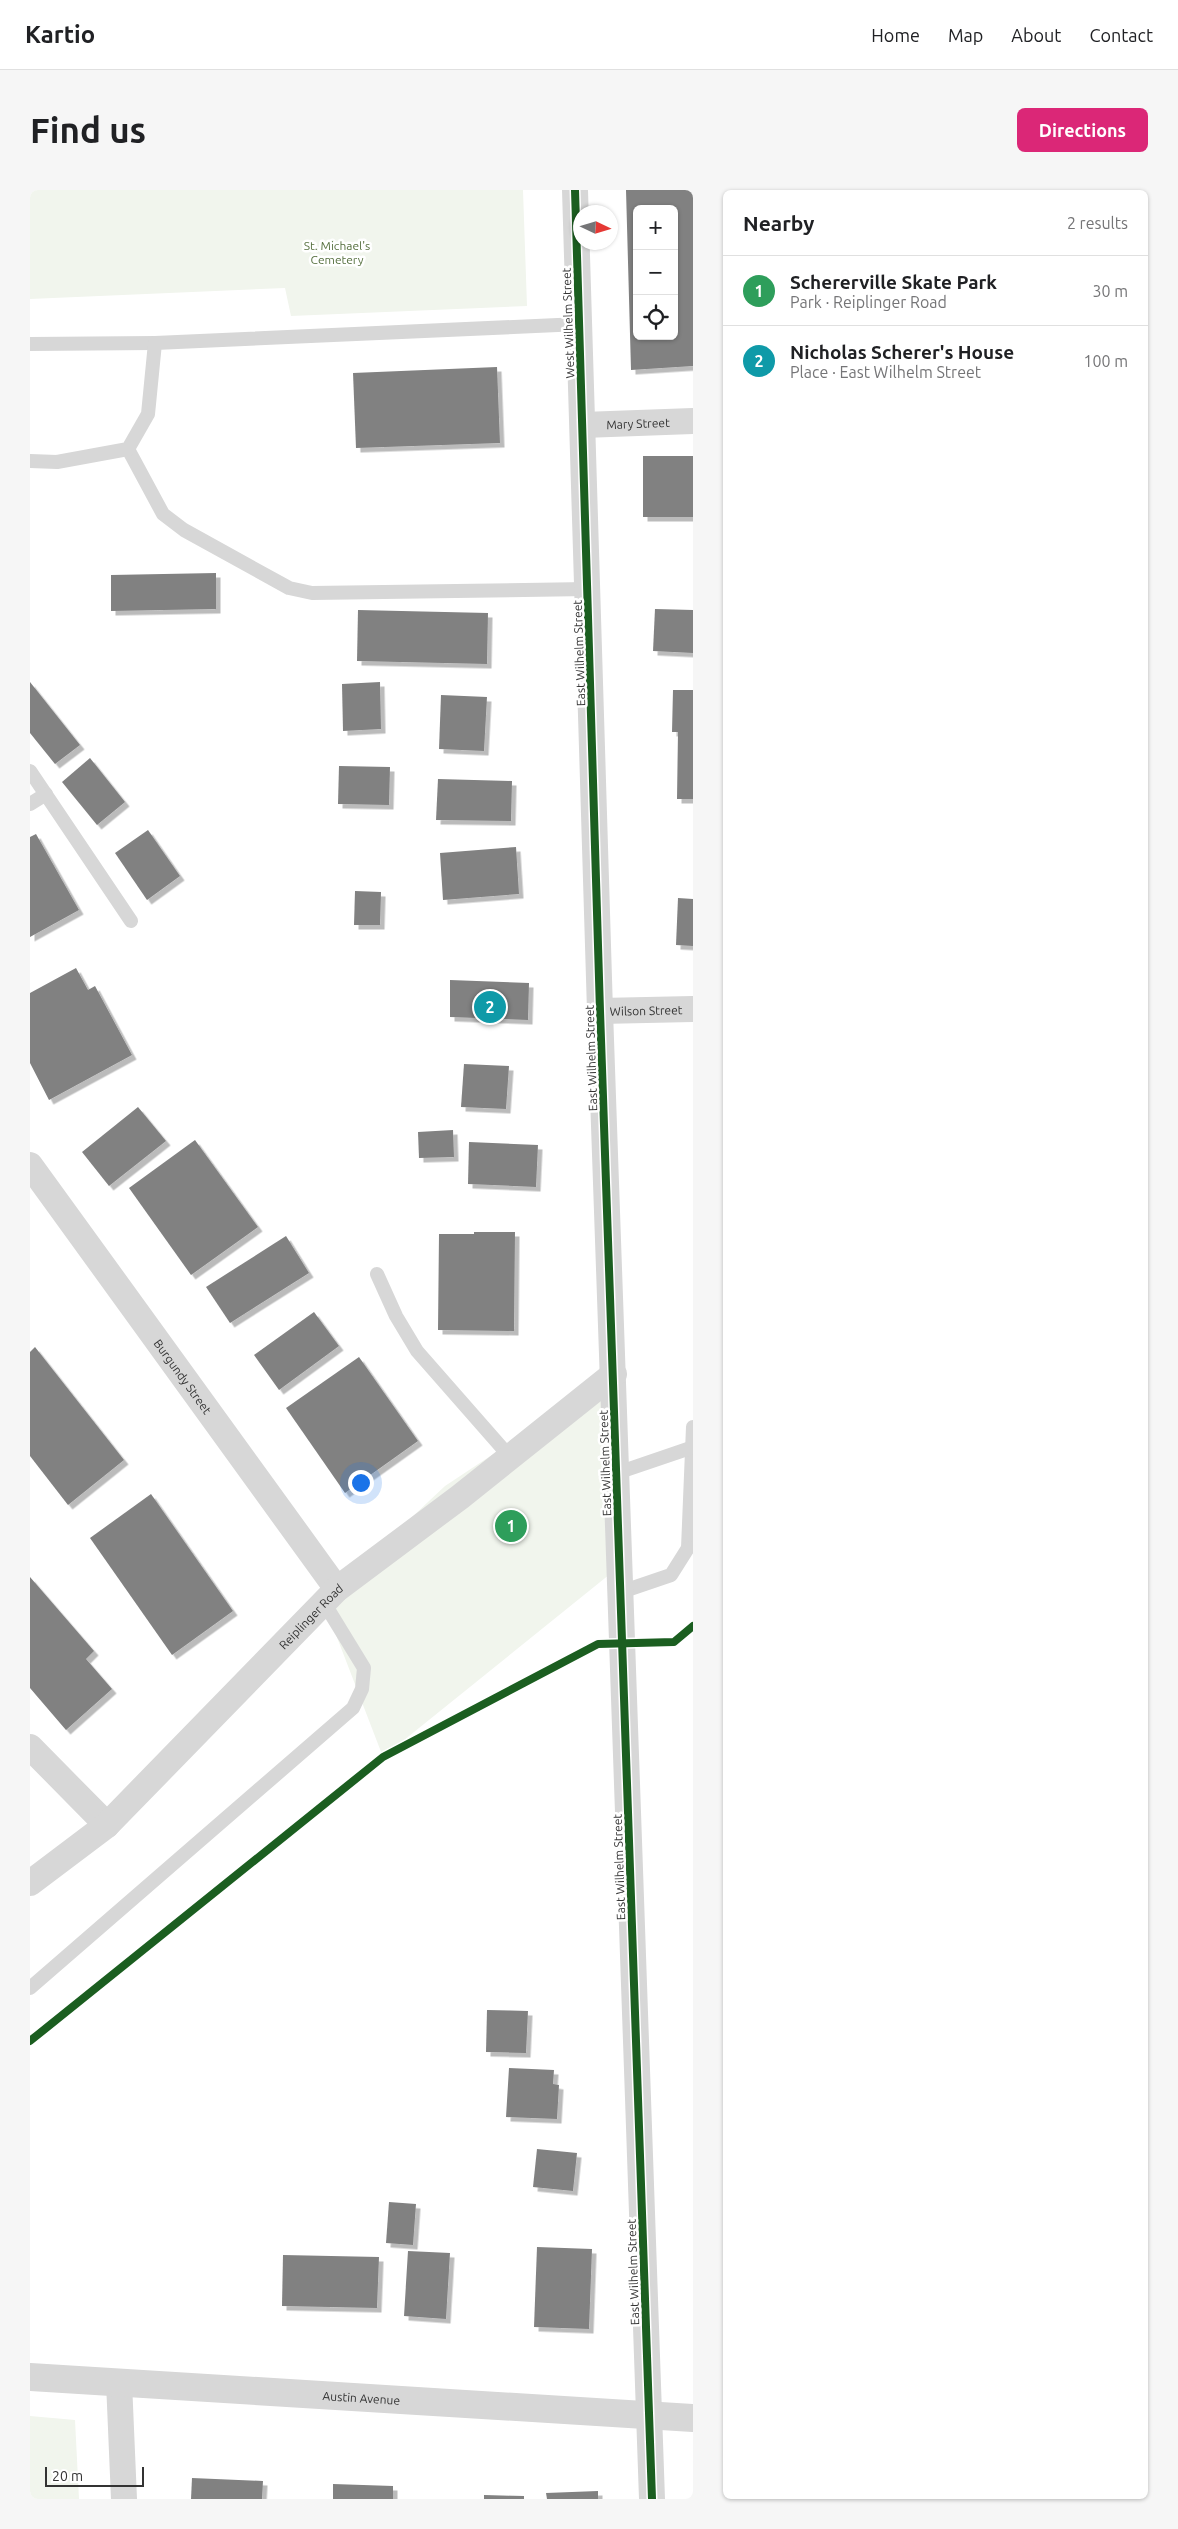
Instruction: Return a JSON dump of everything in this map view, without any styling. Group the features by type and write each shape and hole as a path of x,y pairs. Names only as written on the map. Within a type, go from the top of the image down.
{"street":[{"name":"West Wilhelm Street","path":"575,190 583,425"},
{"name":"Mary Street","path":"583,425 693,421"},
{"name":"East Wilhelm Street","path":"583,425 600,1011 652,2499"},
{"name":"Wilson Street","path":"600,1011 693,1009"},
{"name":"Burgundy Street","path":"30,1164 330,1595"},
{"name":"Reiplinger Road","path":"30,1883 107,1825 330,1595 510,1457 614,1374"},
{"path":"30,1747 107,1825"},
{"name":"Austin Avenue","path":"30,2377 693,2418"},
{"path":"119,2382 124,2499"}],"lane":[{"path":"30,344 154,343 580,324"},
{"path":"30,461 57,462 128,449 148,414 154,343"},
{"path":"128,449 163,514 184,530 289,588 312,593 588,589"},
{"path":"30,771 131,921"},
{"path":"30,804 46,794"},
{"path":"377,1274 396,1316 418,1351 510,1457"},
{"path":"621,1592 671,1575 690,1546 693,1427"},
{"path":"617,1473 692,1448"},
{"path":"30,1988 353,1708 362,1689 364,1668 330,1595"}],"green space":[{"name":"St. Michael's Cemetery","path":"30,190 523,190 527,306 291,316 285,288 30,299"},
{"path":"614,1374 620,1566 383,1757 323,1601 445,1486"},
{"path":"30,2416 75,2420 79,2499 30,2499"}],"building":[{"path":"626,190 693,190 693,366 631,370"},
{"path":"497,367 500,443 356,448 353,373"},
{"path":"643,456 693,456 693,517 643,517"},
{"path":"216,573 216,609 111,611 111,575"},
{"path":"655,609 693,610 693,653 653,651"},
{"path":"358,610 488,613 487,664 357,661"},
{"path":"30,682 80,745 55,764 30,733"},
{"path":"380,682 381,729 343,731 342,684"},
{"path":"673,690 693,690 693,799 677,799 678,732 672,732"},
{"path":"441,695 487,697 484,751 439,749"},
{"path":"90,758 125,802 97,825 62,782"},
{"path":"339,766 390,767 389,805 338,804"},
{"path":"438,779 512,781 511,821 436,820"},
{"path":"148,830 180,876 147,900 115,853"},
{"path":"36,834 79,910 30,937 30,837"},
{"path":"516,847 519,894 443,900 440,853"},
{"path":"355,891 381,892 380,925 354,925"},
{"path":"678,898 693,899 693,946 676,945"},
{"path":"76,968 88,990 95,986 132,1055 49,1100 30,1063 30,993"},
{"path":"450,980 529,983 528,1020 450,1017"},
{"path":"464,1064 509,1066 506,1109 461,1107"},
{"path":"138,1107 166,1141 109,1186 82,1152"},
{"path":"453,1130 454,1157 419,1158 418,1132"},
{"path":"195,1140 258,1227 191,1275 129,1188"},
{"path":"469,1142 538,1145 536,1187 468,1184"},
{"path":"474,1232 515,1232 514,1331 438,1330 439,1234 474,1234"},
{"path":"286,1236 309,1273 230,1323 206,1287"},
{"path":"314,1312 339,1346 279,1390 254,1355"},
{"path":"35,1347 124,1460 68,1505 30,1456 30,1352"},
{"path":"359,1357 418,1441 345,1493 286,1408"},
{"path":"151,1494 233,1611 172,1655 90,1538"},
{"path":"30,1577 94,1651 86,1659 112,1689 66,1730 30,1688"},
{"path":"487,2010 528,2011 526,2053 486,2052"},
{"path":"509,2068 554,2070 553,2084 559,2085 557,2119 506,2117"},
{"path":"537,2149 577,2153 573,2191 533,2187"},
{"path":"389,2202 416,2204 413,2245 386,2243"},
{"path":"537,2247 592,2249 589,2329 534,2327"},
{"path":"408,2251 450,2253 446,2319 404,2316"},
{"path":"283,2255 379,2257 377,2308 282,2306"},
{"path":"192,2478 263,2481 262,2499 191,2499"},
{"path":"333,2484 393,2486 393,2499 333,2499"},
{"path":"598,2491 598,2499 547,2499 546,2493"},
{"path":"484,2495 524,2496 524,2499 484,2499"}],"cycle path":[{"path":"575,190 600,1011 652,2499"},
{"path":"30,2041 383,1757 598,1644 674,1642 693,1626"}],"place":[{"name":"Nicholas Scherer's House","path":"490,1007"},
{"name":"Schererville Skate Park","path":"511,1526"}]}
